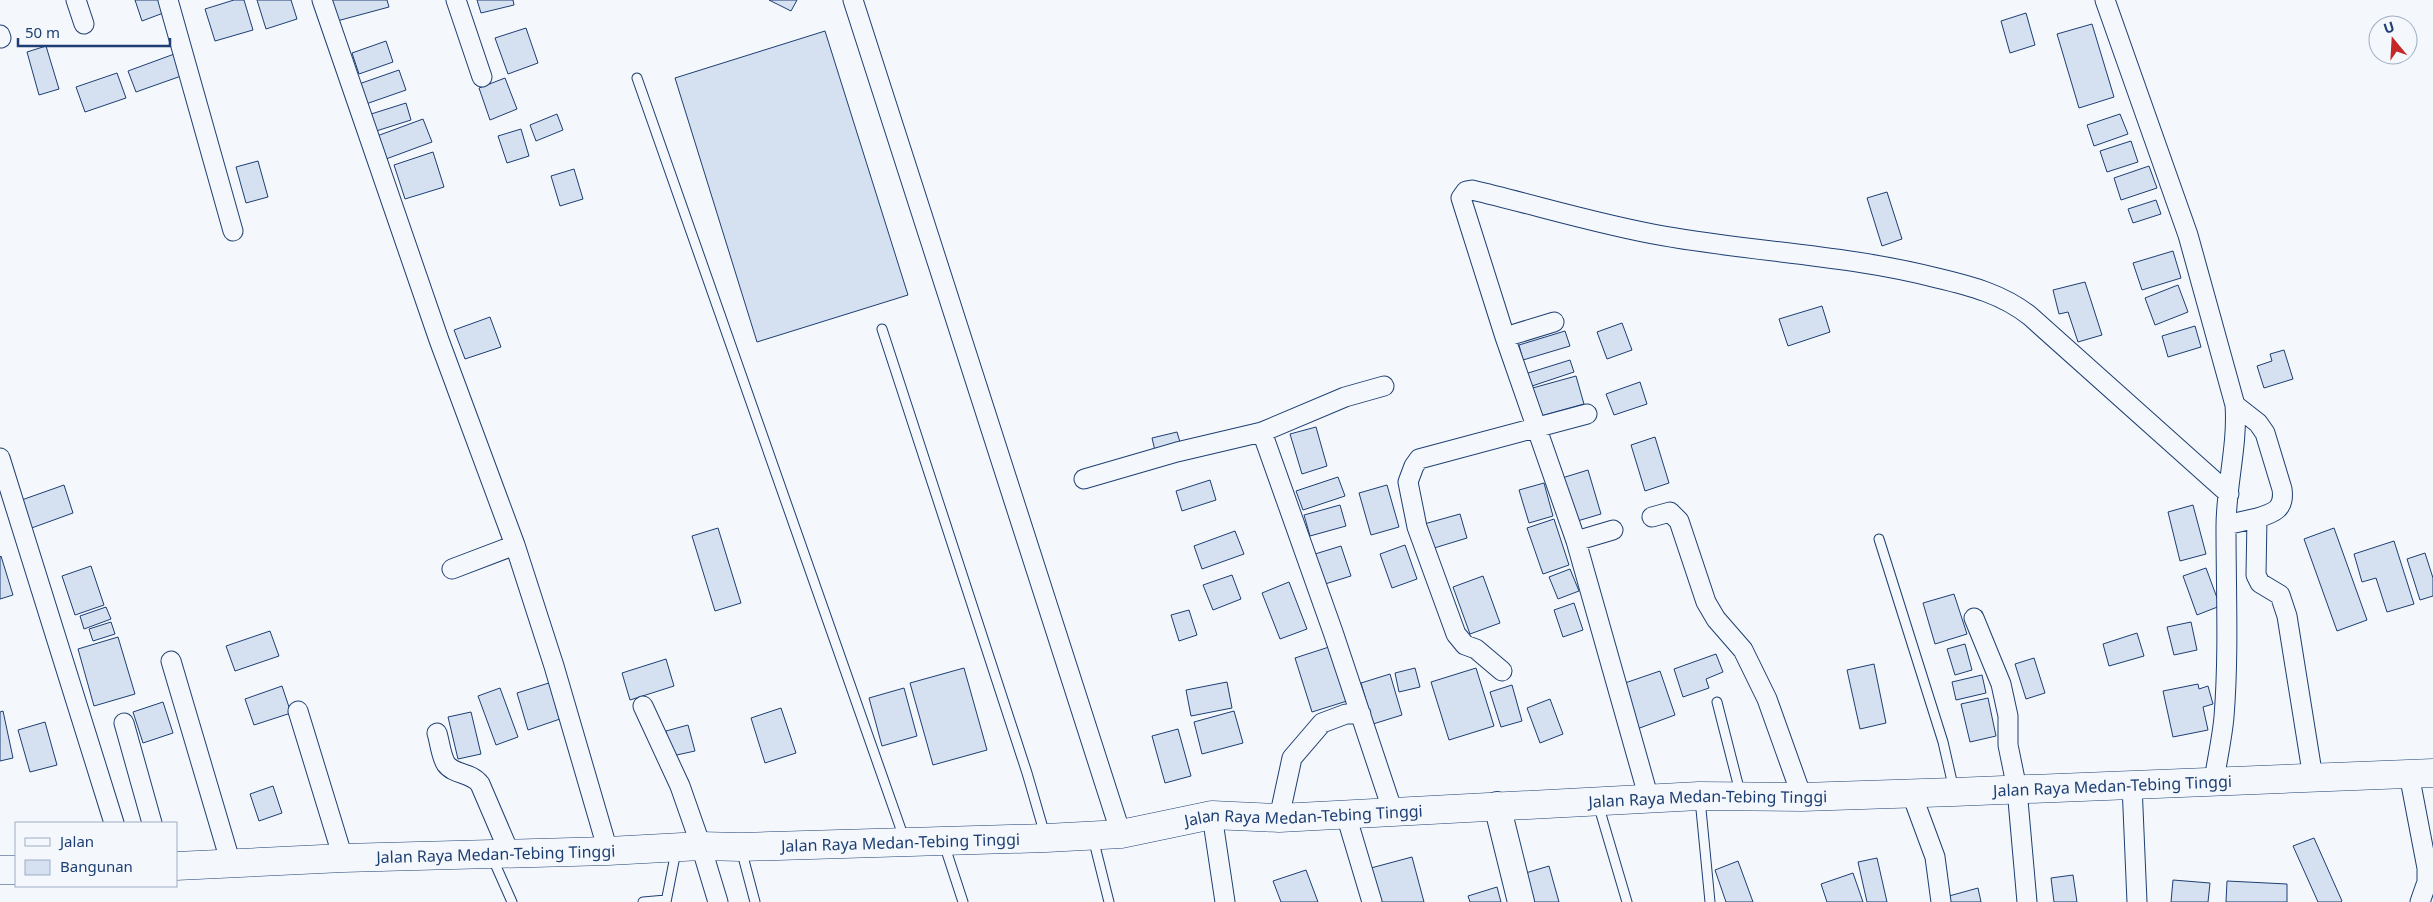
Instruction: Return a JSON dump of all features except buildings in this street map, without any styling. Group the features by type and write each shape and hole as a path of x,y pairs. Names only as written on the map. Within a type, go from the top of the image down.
{"highway":[{"name":"Jalan Raya Medan-Tebing Tinggi","path":"178,866 343,858 1046,838 1121,834 1212,815 1279,818 1346,816 1497,805 1700,796 1802,797 2421,773"},
{"path":"0,870 15,870"}],"street":[{"path":"76,0 84,24"},
{"path":"168,0 233,231"},
{"path":"322,0 439,340 515,545 554,666 608,851"},
{"path":"456,0 482,77"},
{"path":"853,0 1121,834"},
{"path":"2106,0 2188,235 2235,405 2236,423 2229,494 2224,720 2214,782"},
{"path":"1649,799 1576,541 1505,337 1461,198 1466,191 1472,190 1664,236 1843,259 1916,272 1993,293 2015,304 2030,316 2229,494"},
{"path":"1505,337 1554,322"},
{"path":"1084,480 1177,452 1262,432 1345,396 1384,386"},
{"path":"2228,524 2272,514 2281,506 2282,490 2265,433 2258,422 2235,405"},
{"path":"1502,671 1476,649 1465,645 1456,634 1417,527 1408,482 1419,459 1587,414"},
{"path":"1262,432 1361,714 1393,812"},
{"path":"0,458 114,822"},
{"path":"1652,518 1670,512 1680,521 1706,602 1716,619 1743,650 1767,699 1802,797"},
{"path":"2253,519 2256,575 2260,583 2280,596 2287,616 2313,778"},
{"path":"1576,541 1613,530"},
{"path":"452,569 515,545"},
{"path":"1974,618 2001,684 2008,716 2008,745 2016,788 2027,902"},
{"path":"171,661 231,864"},
{"path":"643,706 680,786 689,847 718,902"},
{"path":"298,711 343,858"},
{"path":"1279,818 1292,758 1322,723 1346,714 1361,714"},
{"path":"124,724 152,822"},
{"path":"438,733 446,763 450,768 472,776 480,784 500,854"},
{"path":"2420,902 2427,882 2421,773"},
{"path":"2132,785 2137,902"},
{"path":"1911,792 1935,857 1941,902"},
{"path":"1497,805 1521,902"},
{"path":"1212,815 1225,902"},
{"path":"1346,816 1372,902"}],"lane":[{"path":"637,78 905,841"},
{"path":"882,329 1027,773 1046,838"},
{"path":"1880,540 1943,742 1954,792"},
{"path":"1717,702 1740,795"},
{"path":"1700,796 1710,902"},
{"path":"1598,802 1627,902"},
{"path":"1092,835 1109,902"},
{"path":"944,841 963,902"},
{"path":"643,902 666,901 689,847"},
{"path":"741,847 755,902"},
{"path":"500,854 512,902"}]}
